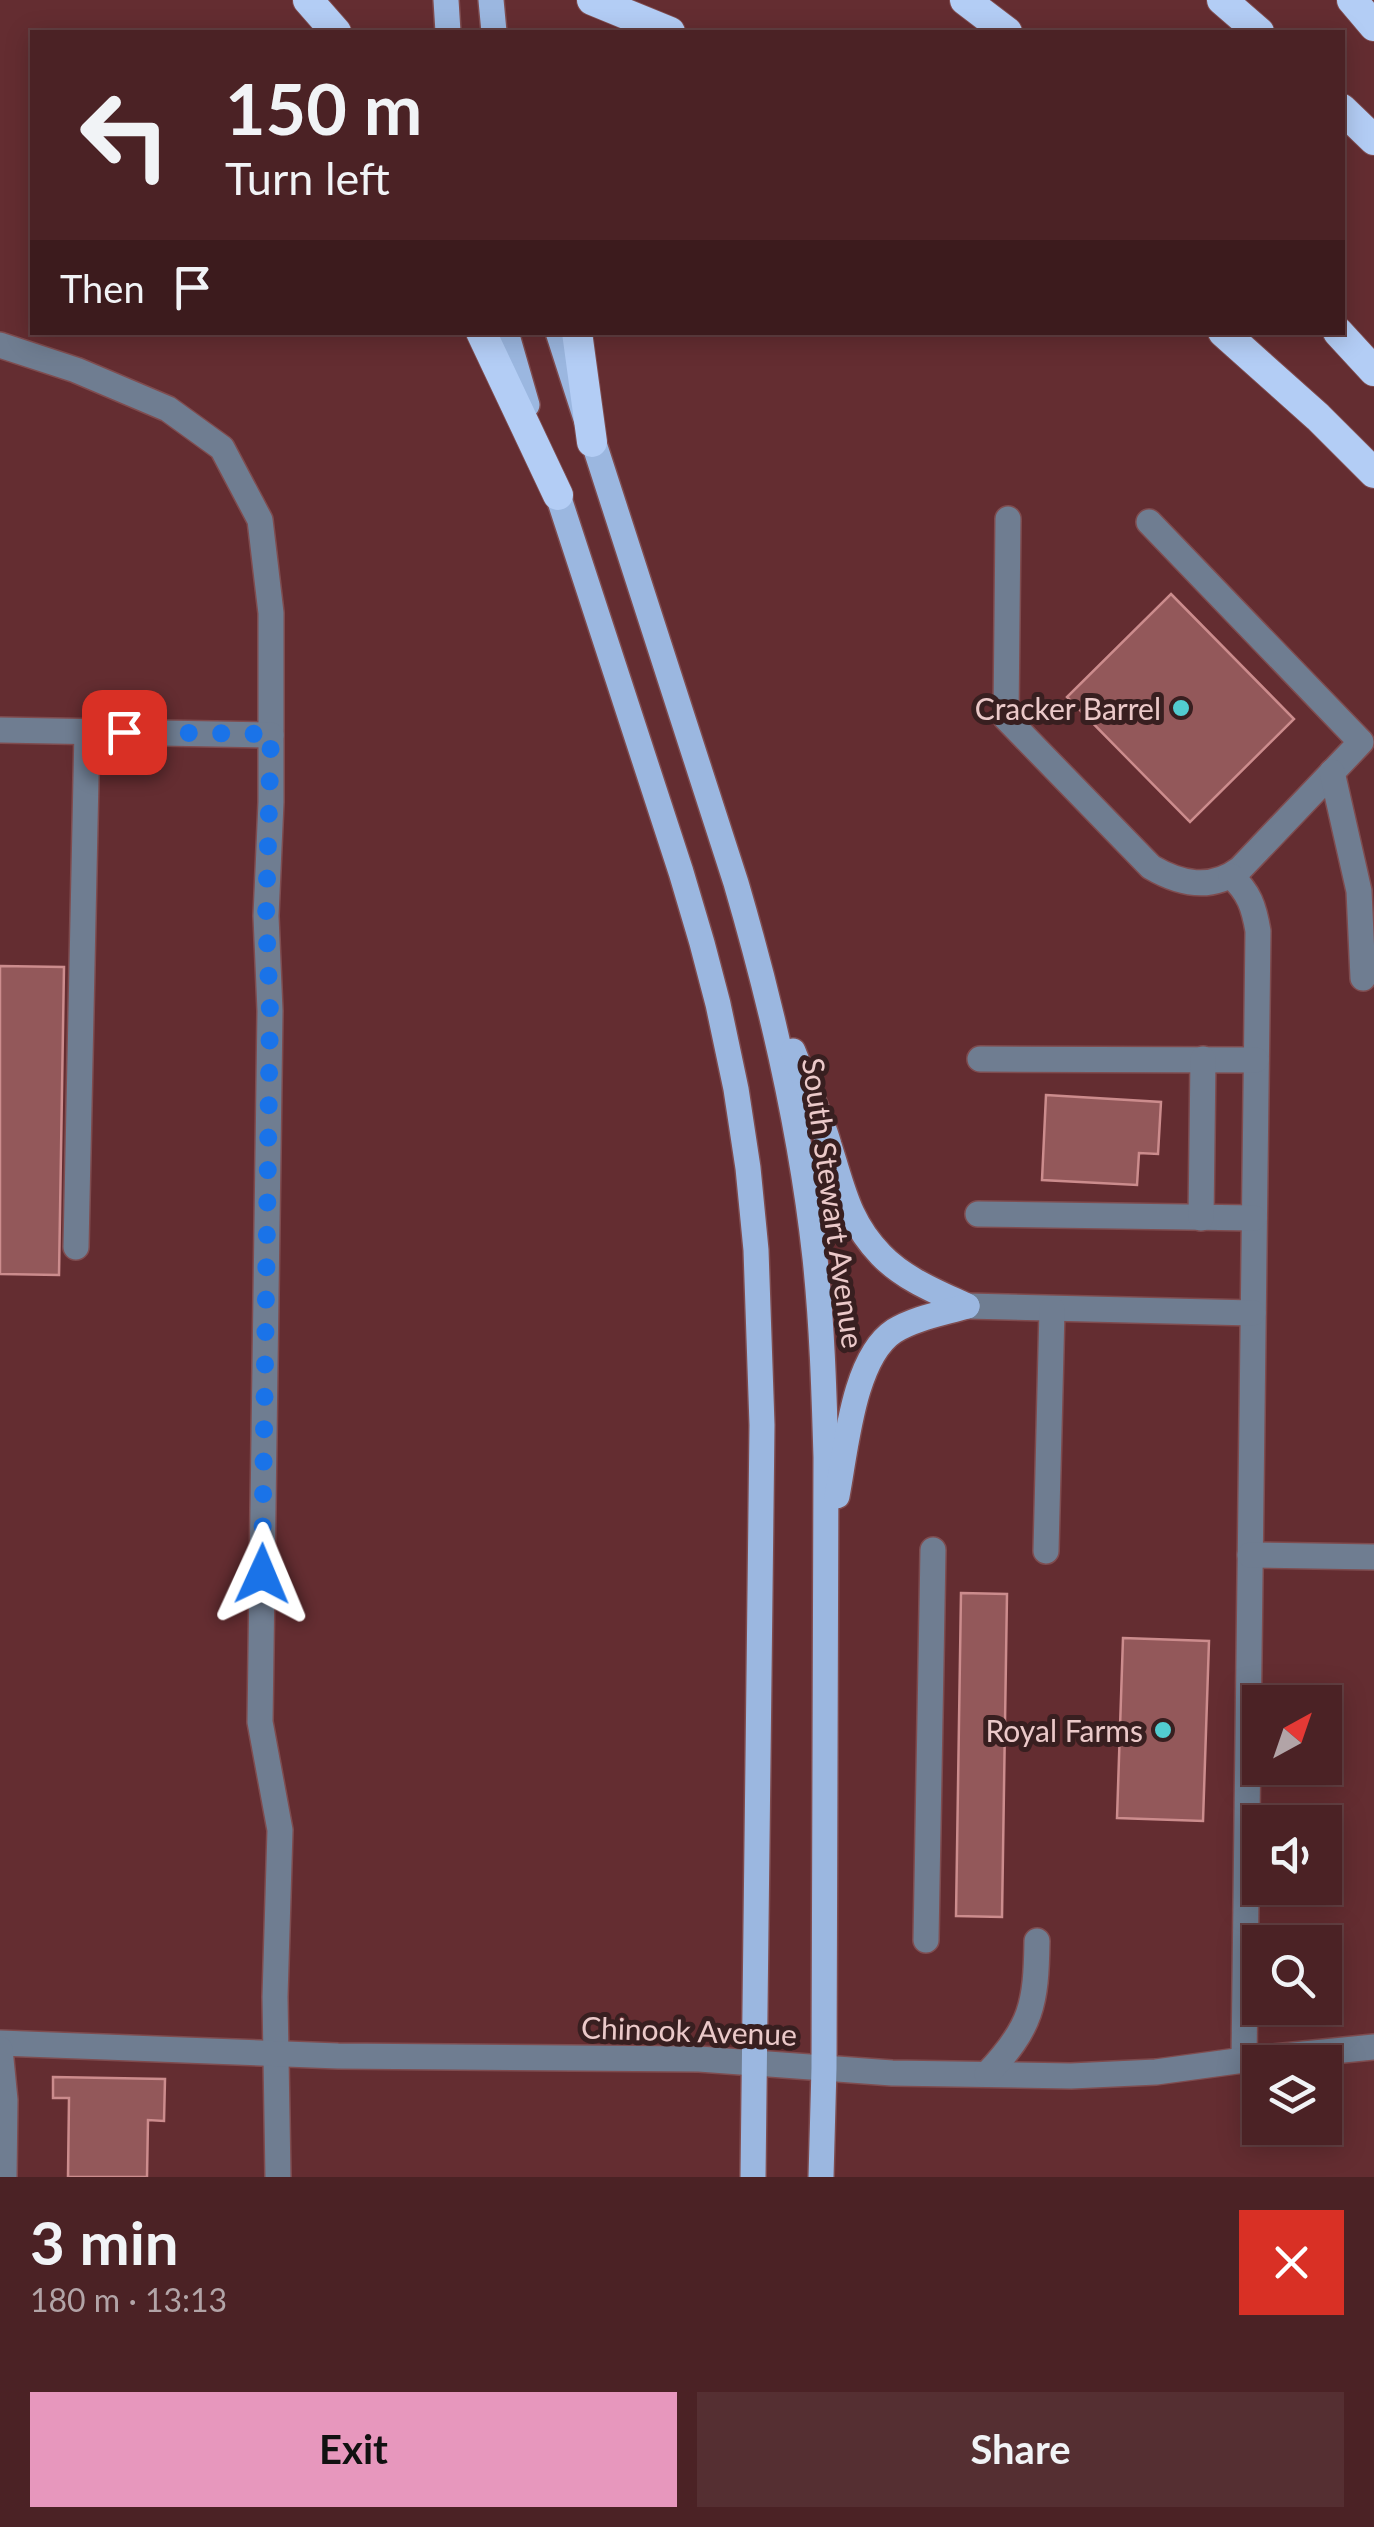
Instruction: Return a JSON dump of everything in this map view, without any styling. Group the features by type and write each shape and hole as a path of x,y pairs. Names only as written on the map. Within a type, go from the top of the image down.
{"highway":[{"path":"308,0 334,30"},
{"path":"592,0 665,30"},
{"path":"966,0 1004,30"},
{"path":"1222,0 1257,30"},
{"path":"1352,0 1374,26"},
{"path":"1345,112 1374,140"},
{"path":"482,335 558,495"},
{"path":"578,335 592,442"},
{"path":"1226,335 1374,472"},
{"path":"1341,335 1374,370"}],"main road":[{"path":"446,0 448,30"},
{"path":"491,0 494,30"},
{"path":"507,335 702,942 736,1089 748,1168 756,1250 762,1425 753,2177"},
{"name":"South Stewart Avenue","path":"559,335 762,971 801,1157 824,1365 826,1457 822,2177"},
{"path":"762,971 829,1144 847,1206 859,1228 882,1257 901,1271 967,1306"},
{"path":"825,1554 857,1395 870,1357 895,1330 967,1306"}],"street":[{"path":"0,345 76,370 168,409 222,448 260,520 271,613 260,1722 280,1830 278,2177"},
{"path":"1008,519 1006,718 1150,867 1177,881 1218,882 1231,876 1362,742 1149,522"},
{"path":"0,730 271,734"},
{"path":"76,1248 86,731"},
{"path":"1332,772 1358,891 1363,978"},
{"path":"1231,876 1252,899 1258,931 1244,2045"},
{"path":"980,1058 1256,1060"},
{"path":"1201,1218 1203,1059"},
{"path":"978,1214 1254,1218"},
{"path":"967,1306 1253,1313"},
{"path":"1046,1552 1052,1309"},
{"path":"926,1940 932,1550"},
{"path":"1250,1554 1374,1557"},
{"path":"987,2074 1016,2040 1032,2009 1036,1992 1036,1940"},
{"path":"0,2046 5,2100 4,2177"},
{"name":"Chinook Avenue","path":"0,2046 276,2055 699,2059 892,2073 1115,2074 1242,2060"},
{"name":"Chinook Avenue","path":"1342,2050 1374,2047"}],"building":[{"name":"Cracker Barrel","path":"1171,594 1294,719 1190,822 1067,697"},
{"path":"0,966 64,967 59,1275 0,1274"},
{"path":"1046,1095 1161,1102 1158,1154 1139,1153 1137,1185 1042,1180"},
{"path":"961,1593 1007,1594 1002,1917 956,1916"},
{"name":"Royal Farms","path":"1123,1638 1209,1641 1203,1821 1117,1818"},
{"path":"53,2077 165,2079 164,2121 148,2120 147,2177 68,2177 69,2098 53,2098"}],"place":[{"name":"Cracker Barrel","path":"1181,708"},
{"name":"Royal Farms","path":"1163,1730"}],"route":[{"path":"124,732 271,734 266,916 270,1012 262,1574"}]}
